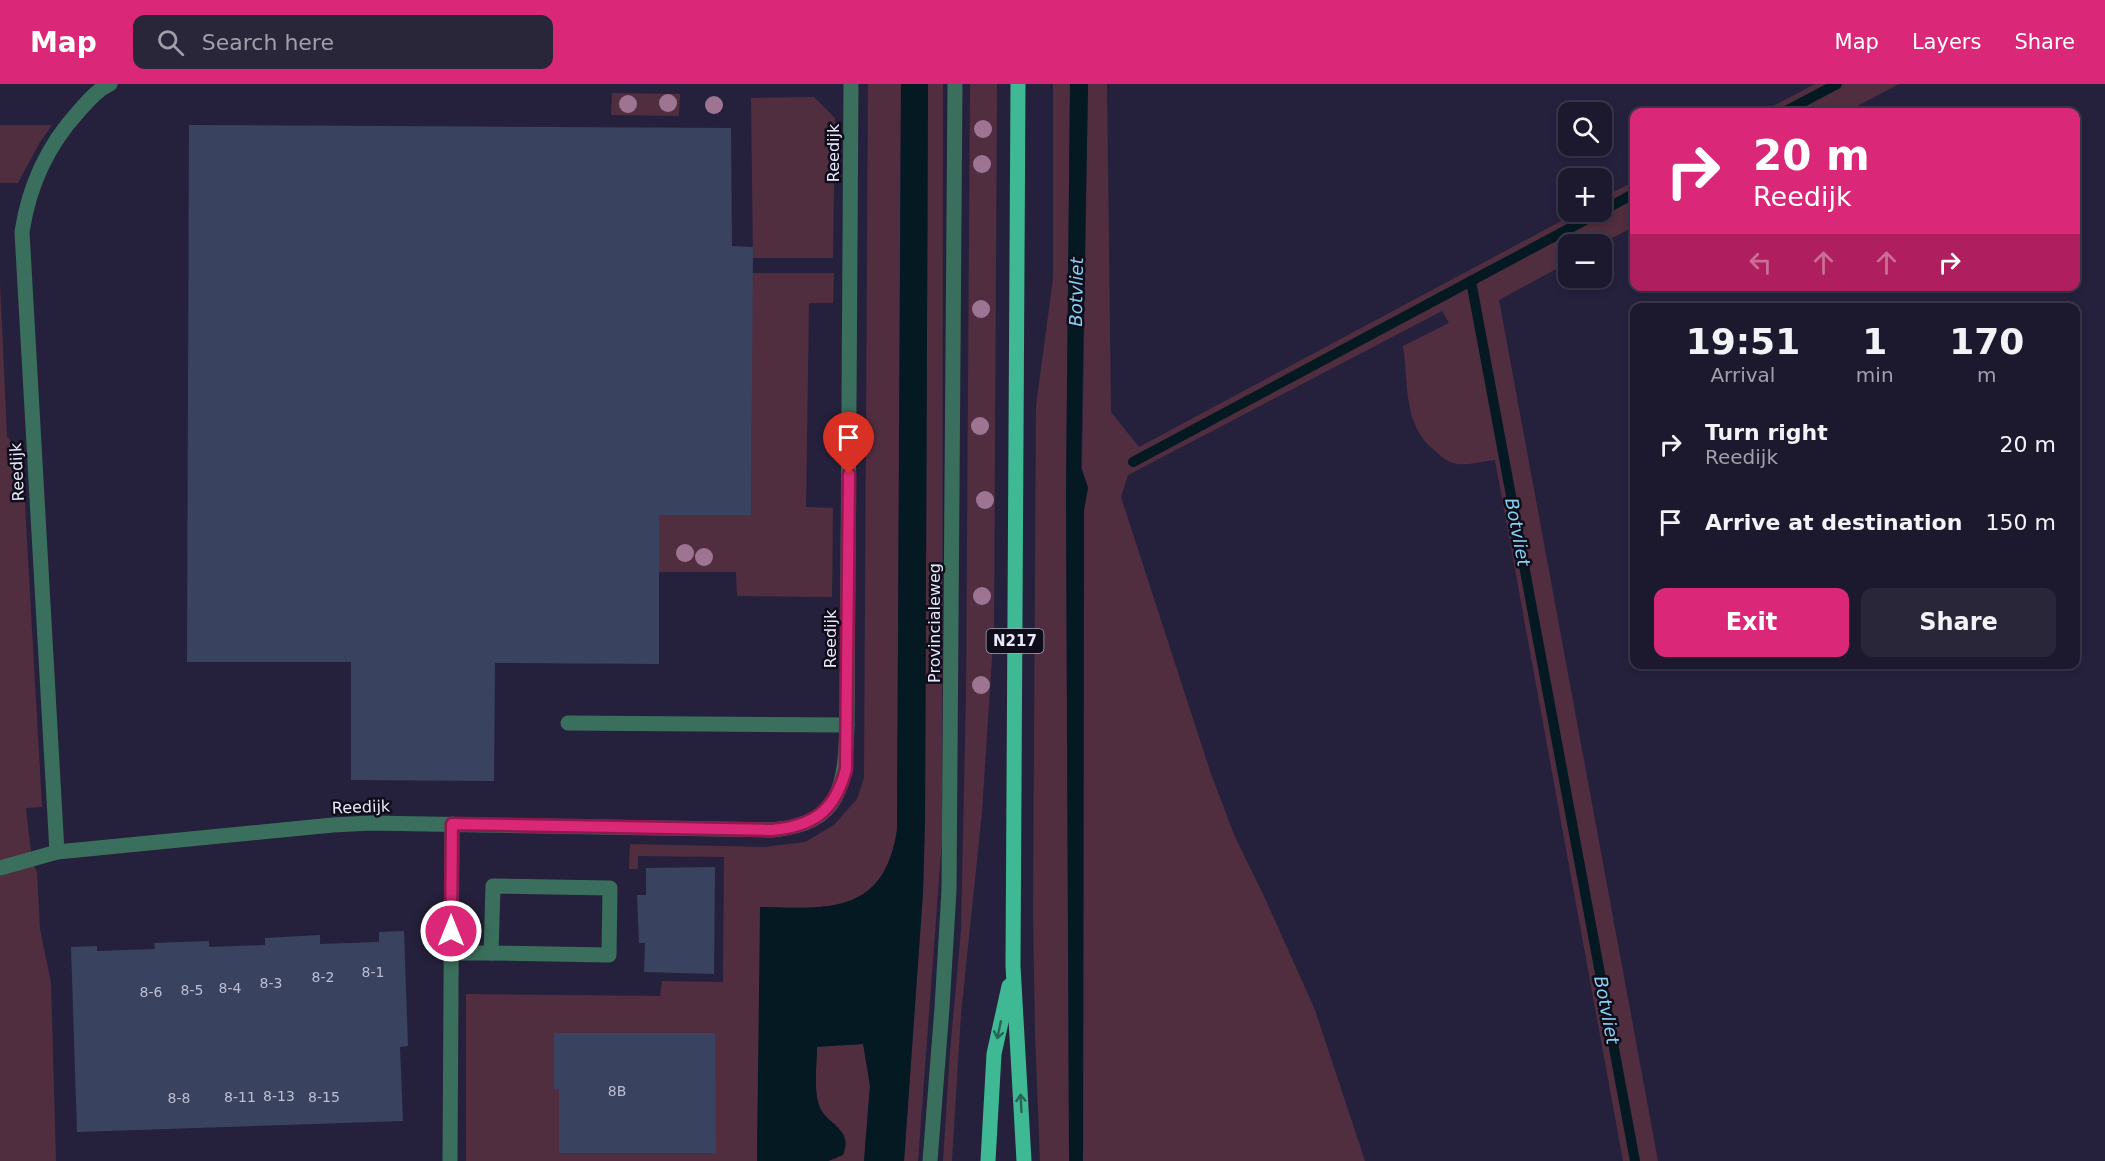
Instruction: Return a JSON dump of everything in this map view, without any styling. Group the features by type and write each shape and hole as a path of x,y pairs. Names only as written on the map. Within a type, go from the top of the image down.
{"main road":[{"name":"N217","path":"1018,84 1013,966 1024,1161"},
{"name":"N217","path":"988,1161 994,1054 1013,966"}],"street":[{"name":"Reedijk","path":"57,852 22,232 28,198 45,159 66,126 97,92 110,84"},
{"name":"Reedijk","path":"0,868 57,852 333,825 371,823 772,830 798,826 826,810 838,792 846,769 851,84"},
{"name":"Provincialeweg","path":"930,1161 949,890 955,84"},
{"path":"567,723 847,725"},
{"path":"450,1161 452,824"},
{"path":"451,953 609,955 610,888 492,886 491,953"}],"shaded area":[{"path":"868,84 901,84 897,830 890,858 880,878 866,892 850,901 810,908 761,907 757,1161 466,1161 466,994 660,996 662,981 723,982 724,857 638,856 638,869 629,869 630,844 764,847 805,842 834,825 857,799 864,778"},
{"path":"928,84 943,84 942,839 918,1161 904,1161 923,892 925,820"},
{"path":"970,84 997,84 994,627 982,812 961,1014 952,1161 943,1161 961,930 966,696"},
{"path":"1053,84 1070,84 1066,494 1069,1161 1040,1161 1033,913 1036,406 1053,279"},
{"path":"1088,84 1107,84 1111,412 1139,447 1559,222 1612,222 1612,193 1630,184 1630,229 1612,238 1612,234 1558,234 1558,268 1499,300 1658,1161 1623,1161 1495,460 1463,464 1448,461 1424,440 1416,428 1412,415 1403,346 1449,323 1442,311 1128,475 1121,497 1210,771 1235,837 1315,1010 1365,1161 1083,1161 1084,510 1088,487 1082,470"},
{"path":"1815,84 1899,84 1854,108 1770,108"},
{"path":"612,93 680,94 679,116 611,115"},
{"path":"814,97 835,118 833,258 753,258 751,98"},
{"path":"0,125 52,125 18,183 0,183"},
{"path":"752,273 834,273 833,303 809,303 806,507 833,508 832,597 737,596 736,572 659,572 659,515 751,515"},
{"path":"0,282 7,437 22,451 42,807 26,808 32,861 37,872 40,929 51,983 56,1161 0,1161"},
{"path":"864,1044 870,1086 864,1161 828,1161 837,1158 839,1128 824,1114 817,1099 817,1046"}],"water":[{"path":"901,84 928,84 925,820 923,892 904,1161 864,1161 870,1086 863,1044 817,1047 818,1101 824,1114 843,1133 845,1146 843,1155 828,1161 757,1161 760,907 809,908 850,901 866,892 880,878 890,858 897,830"},
{"path":"1070,84 1088,84 1081,467 1088,488 1084,510 1083,1161 1069,1161 1066,494"}],"building":[{"path":"189,125 731,128 732,246 753,247 751,515 659,515 659,664 495,663 494,781 351,780 351,662 187,662"},
{"path":"715,867 714,974 644,972 645,943 639,943 637,895 646,895 646,868"},
{"path":"404,931 408,1046 400,1047 403,1121 77,1132 71,947 97,946 97,951 155,949 154,943 209,941 209,947 265,945 265,938 320,935 320,944 379,942 379,932"},
{"path":"554,1033 715,1033 716,1153 559,1153 559,1089 554,1089"}],"waterway":[{"path":"1792,108 1837,84"},
{"path":"1612,206 1630,196"},
{"path":"1471,281 1581,222"},
{"name":"Botvliet","path":"1133,462 1471,281 1635,1161"}],"route":[{"path":"451,931 452,824 772,830 798,826 826,810 838,792 846,769 849,474"}]}
